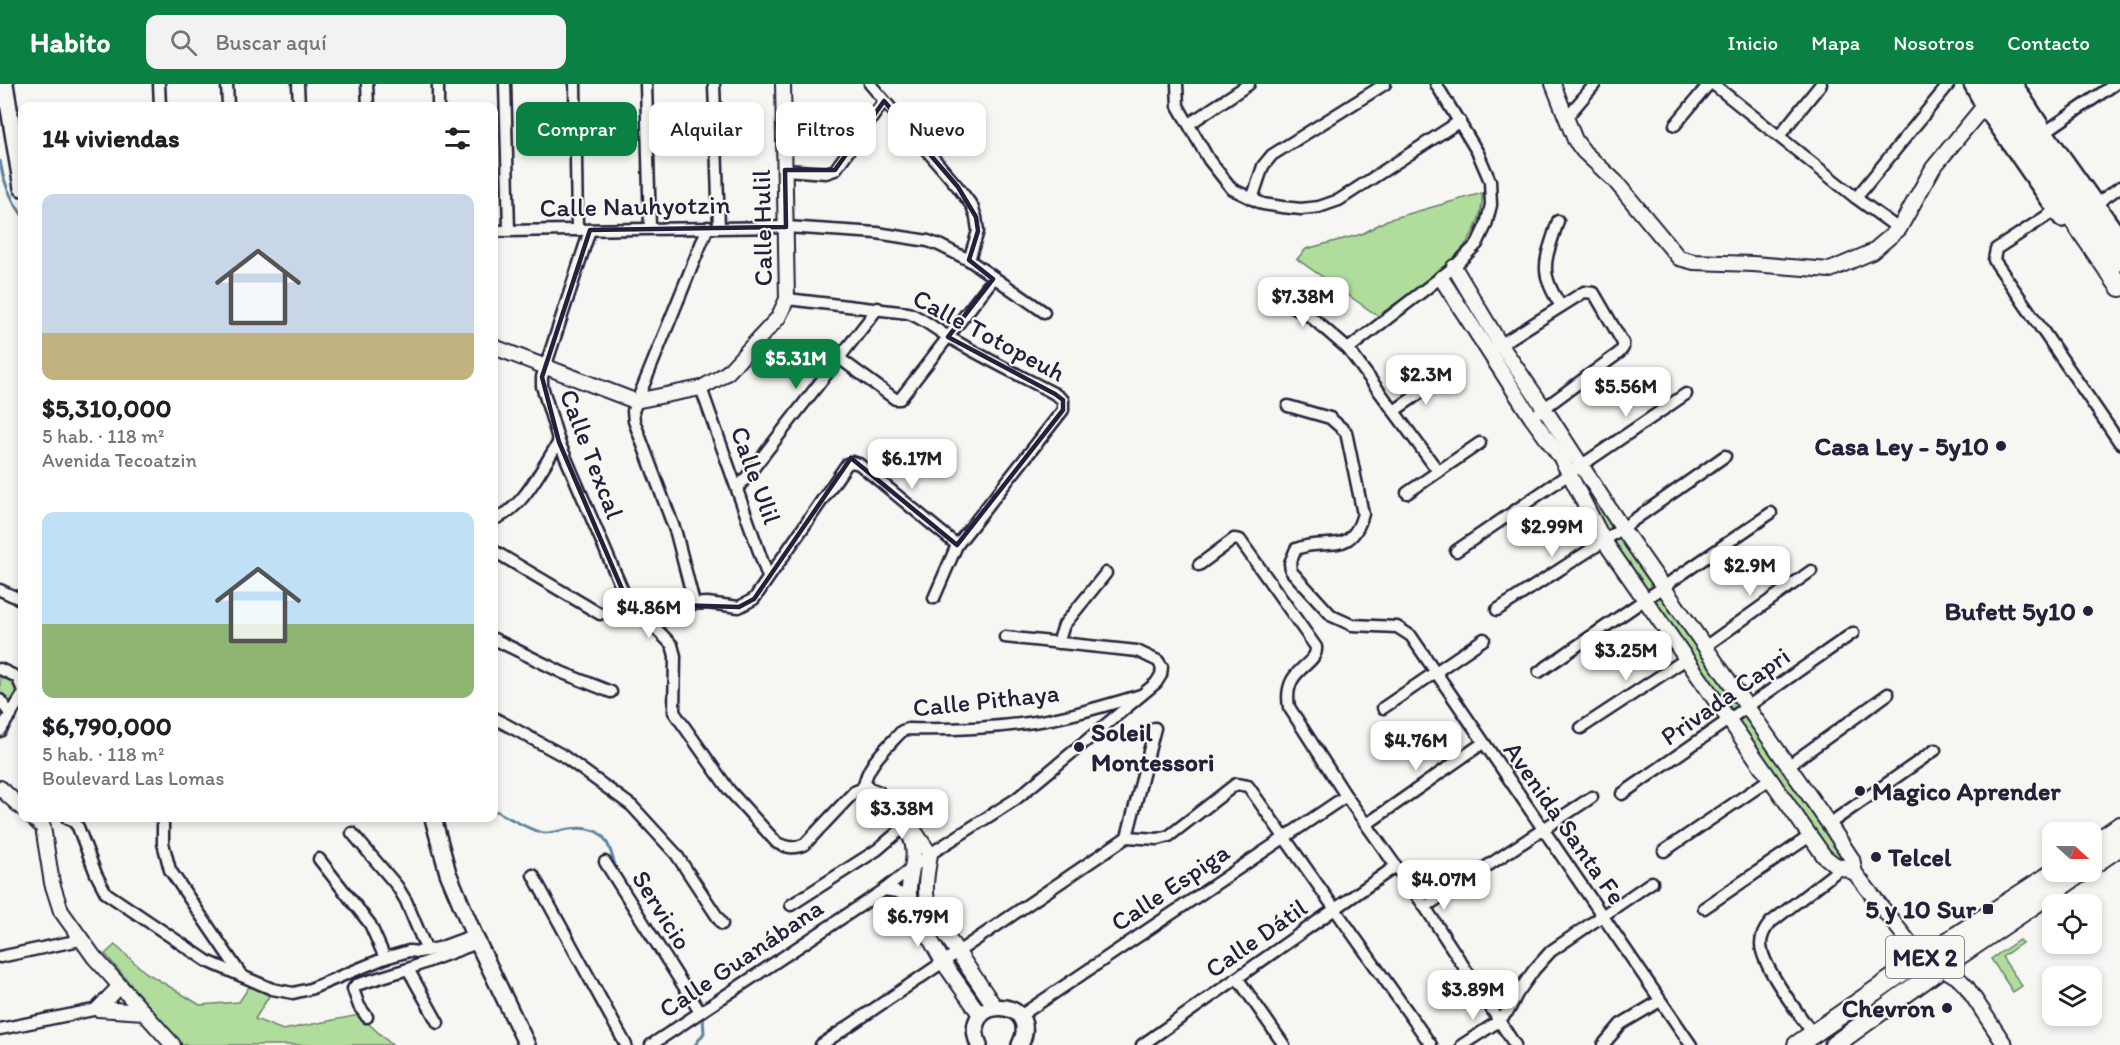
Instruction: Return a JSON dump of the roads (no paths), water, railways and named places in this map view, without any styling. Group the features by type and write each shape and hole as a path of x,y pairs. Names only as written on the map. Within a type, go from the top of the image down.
{"main road":[{"path":"5,84 18,164"},
{"path":"1972,84 1984,106 2105,280 2120,295"},
{"path":"1983,84 2026,153 2120,287"},
{"path":"1999,84 2120,261"},
{"path":"2014,84 2120,238"},
{"path":"434,822 448,873 476,939 527,1045"},
{"path":"2102,838 2120,826"},
{"path":"2102,858 2120,846"},
{"name":"MEX 2","path":"1797,1045 1924,957 2042,880"},
{"name":"MEX 2","path":"1834,1045 1942,967 2067,882"},
{"path":"979,1045 975,1035 976,1025 981,1016 987,1010 995,1007 1005,1007 1020,1016 1024,1025 1021,1045"}],"street":[{"path":"159,84 160,102"},
{"path":"227,84 228,102"},
{"path":"298,84 299,102"},
{"path":"367,84 368,102"},
{"path":"438,84 438,102"},
{"path":"505,84 509,231"},
{"path":"575,84 577,230"},
{"path":"646,84 650,228"},
{"path":"694,603 676,533 634,422 633,411 635,401 713,227 714,84"},
{"name":"Calle Hulil","path":"783,84 787,299"},
{"path":"870,84 972,206 978,231 969,260"},
{"path":"1177,84 1178,106 1209,160 1232,189 1263,204 1282,207 1301,209 1319,207 1339,200 1460,121"},
{"path":"1189,124 1249,84"},
{"path":"1252,199 1263,166 1272,155 1385,84"},
{"path":"1348,349 1454,267 1477,244 1486,225 1491,205 1490,182 1478,153 1436,84"},
{"path":"1553,84 1575,140 1584,152 1615,181 1679,258 1686,261 1830,270 1872,252 1899,229 1933,168 1984,106"},
{"path":"1566,118 1595,84"},
{"path":"1675,125 1711,84 1899,229"},
{"path":"1779,136 1821,84"},
{"path":"1857,198 1949,84"},
{"path":"2045,132 2115,84"},
{"path":"785,170 826,173 835,170 884,101"},
{"path":"2096,204 2120,187"},
{"path":"2056,210 1996,249 1994,260 2117,431 2120,443"},
{"path":"1558,221 1546,260 1545,273 1548,287 1561,306"},
{"name":"Calle Nauhyotzin","path":"498,231 786,227 877,233 928,241 969,260 993,279 1044,312"},
{"name":"Calle Texcal","path":"590,230 545,367 542,386 559,442 622,589 628,600 670,641 674,649 674,712 729,790 777,843 787,848 797,848 805,844 854,792 864,788"},
{"path":"1454,267 1531,417 1553,445 1604,541 1810,836 1829,861 1849,867"},
{"path":"1441,278 1544,408 1622,528 1665,586 1829,824 1849,867 1902,936 1924,957 1942,967 1966,986 2005,1045"},
{"path":"839,358 897,400 993,279"},
{"path":"1270,292 1311,317 1348,349 1438,471"},
{"path":"1495,349 1584,292 1594,293 1623,343 1623,348 1619,353 1531,417"},
{"path":"498,348 635,401 701,388 728,372 778,318 787,299"},
{"name":"Calle Totopeuh","path":"787,299 878,308 917,316 948,337 1063,400 1063,410 957,545"},
{"path":"738,489 878,308"},
{"path":"1394,411 1443,377"},
{"name":"Calle Ulil","path":"701,388 768,577"},
{"path":"1456,551 1686,394"},
{"name":"Avenida Santa Fe","path":"1288,406 1330,418 1346,432 1364,514 1359,527 1350,538 1339,544 1304,546 1296,549 1290,563 1291,571 1332,616 1353,625 1397,627 1411,636 1482,743 1691,1045"},
{"path":"498,518 517,506 559,442"},
{"path":"1407,493 1480,443"},
{"path":"1497,610 1604,541 1725,456"},
{"path":"646,616 670,605 694,603 739,606 754,599 847,464 852,462 859,464 957,545 934,598"},
{"path":"1539,672 1771,513"},
{"path":"1198,565 1233,538 1240,540 1316,646 1314,657 1294,675 1289,684 1289,707 1346,796 1425,907 1515,1045"},
{"path":"498,553 600,614"},
{"path":"1706,646 1811,571"},
{"path":"1058,643 1064,625 1106,573"},
{"path":"0,590 18,598"},
{"name":"Privada Capri","path":"1623,794 1852,633"},
{"name":"Calle Guanábana","path":"651,1045 884,890 930,854 1017,798 1142,695 1156,683 1161,675 1162,667 1158,661 1137,651 1110,646 1005,638"},
{"path":"1383,708 1484,639"},
{"path":"498,641 563,673 611,692"},
{"path":"1581,728 1686,659"},
{"path":"0,669 18,679"},
{"path":"1789,765 1888,694"},
{"name":"Calle Pithaya","path":"864,788 866,775 872,765 902,731 908,729 957,730 1068,716 1142,695"},
{"path":"0,700 11,715"},
{"path":"0,731 18,703"},
{"path":"498,720 562,755 632,806 676,854 722,924"},
{"path":"1127,837 1155,728"},
{"path":"1367,824 1482,743"},
{"path":"1829,824 1935,750"},
{"path":"1664,851 1770,779"},
{"path":"820,1045 1127,837 1158,839 1169,836 1236,784 1243,784 1248,786 1286,837 1431,1045"},
{"path":"0,788 18,804"},
{"path":"864,788 878,792 914,844 908,897 944,962 981,1016"},
{"name":"Calle Espiga","path":"1020,1016 1346,796"},
{"path":"1425,907 1592,797"},
{"path":"891,810 906,820 930,854 925,891 926,903 995,1007"},
{"path":"42,822 52,883 61,911 80,940 173,1045"},
{"path":"74,822 106,893 207,961 272,988 292,993 310,989 385,958 409,951 427,951 476,939"},
{"path":"163,822 163,843 170,870 242,976"},
{"path":"791,905 877,850 904,827"},
{"path":"352,832 397,886 406,901 427,951"},
{"path":"1704,908 1810,836"},
{"path":"319,859 370,924 385,958"},
{"name":"Servicio","path":"605,862 700,1012"},
{"name":"Calle Dátil","path":"1142,1045 1396,867"},
{"path":"1813,1034 1769,969 1760,945 1762,934 1770,923 1849,867"},
{"path":"533,874 626,1045"},
{"path":"1462,1045 1499,1022 1509,1010 1516,994 1551,951 1652,882"},
{"path":"884,890 908,897"},
{"path":"367,1017 359,1006 353,989 356,985 408,969 476,939"},
{"path":"0,957 80,940"},
{"path":"408,969 438,1023"},
{"path":"1238,979 1284,1045"},
{"path":"98,1009 120,986"},
{"path":"1603,1045 1621,1024 1660,1001"},
{"path":"0,1029 98,1009 144,1012"}],"waterway":[{"path":"0,161 8,190 18,208"},
{"path":"498,812 541,833 581,828 598,832 608,844 617,872"},
{"path":"695,1045 704,1033 703,1017"}],"place":[{"name":"Casa Ley - 5y10","path":"2001,446"},
{"name":"Bufett 5y10","path":"2088,611"},
{"name":"Soleil Montessori","path":"1079,747"},
{"name":"Magico Aprender","path":"1860,791"},
{"name":"Telcel","path":"1876,857"},
{"name":"5 y 10 Sur","path":"1988,909"},
{"name":"Chevron","path":"1947,1008"}]}
